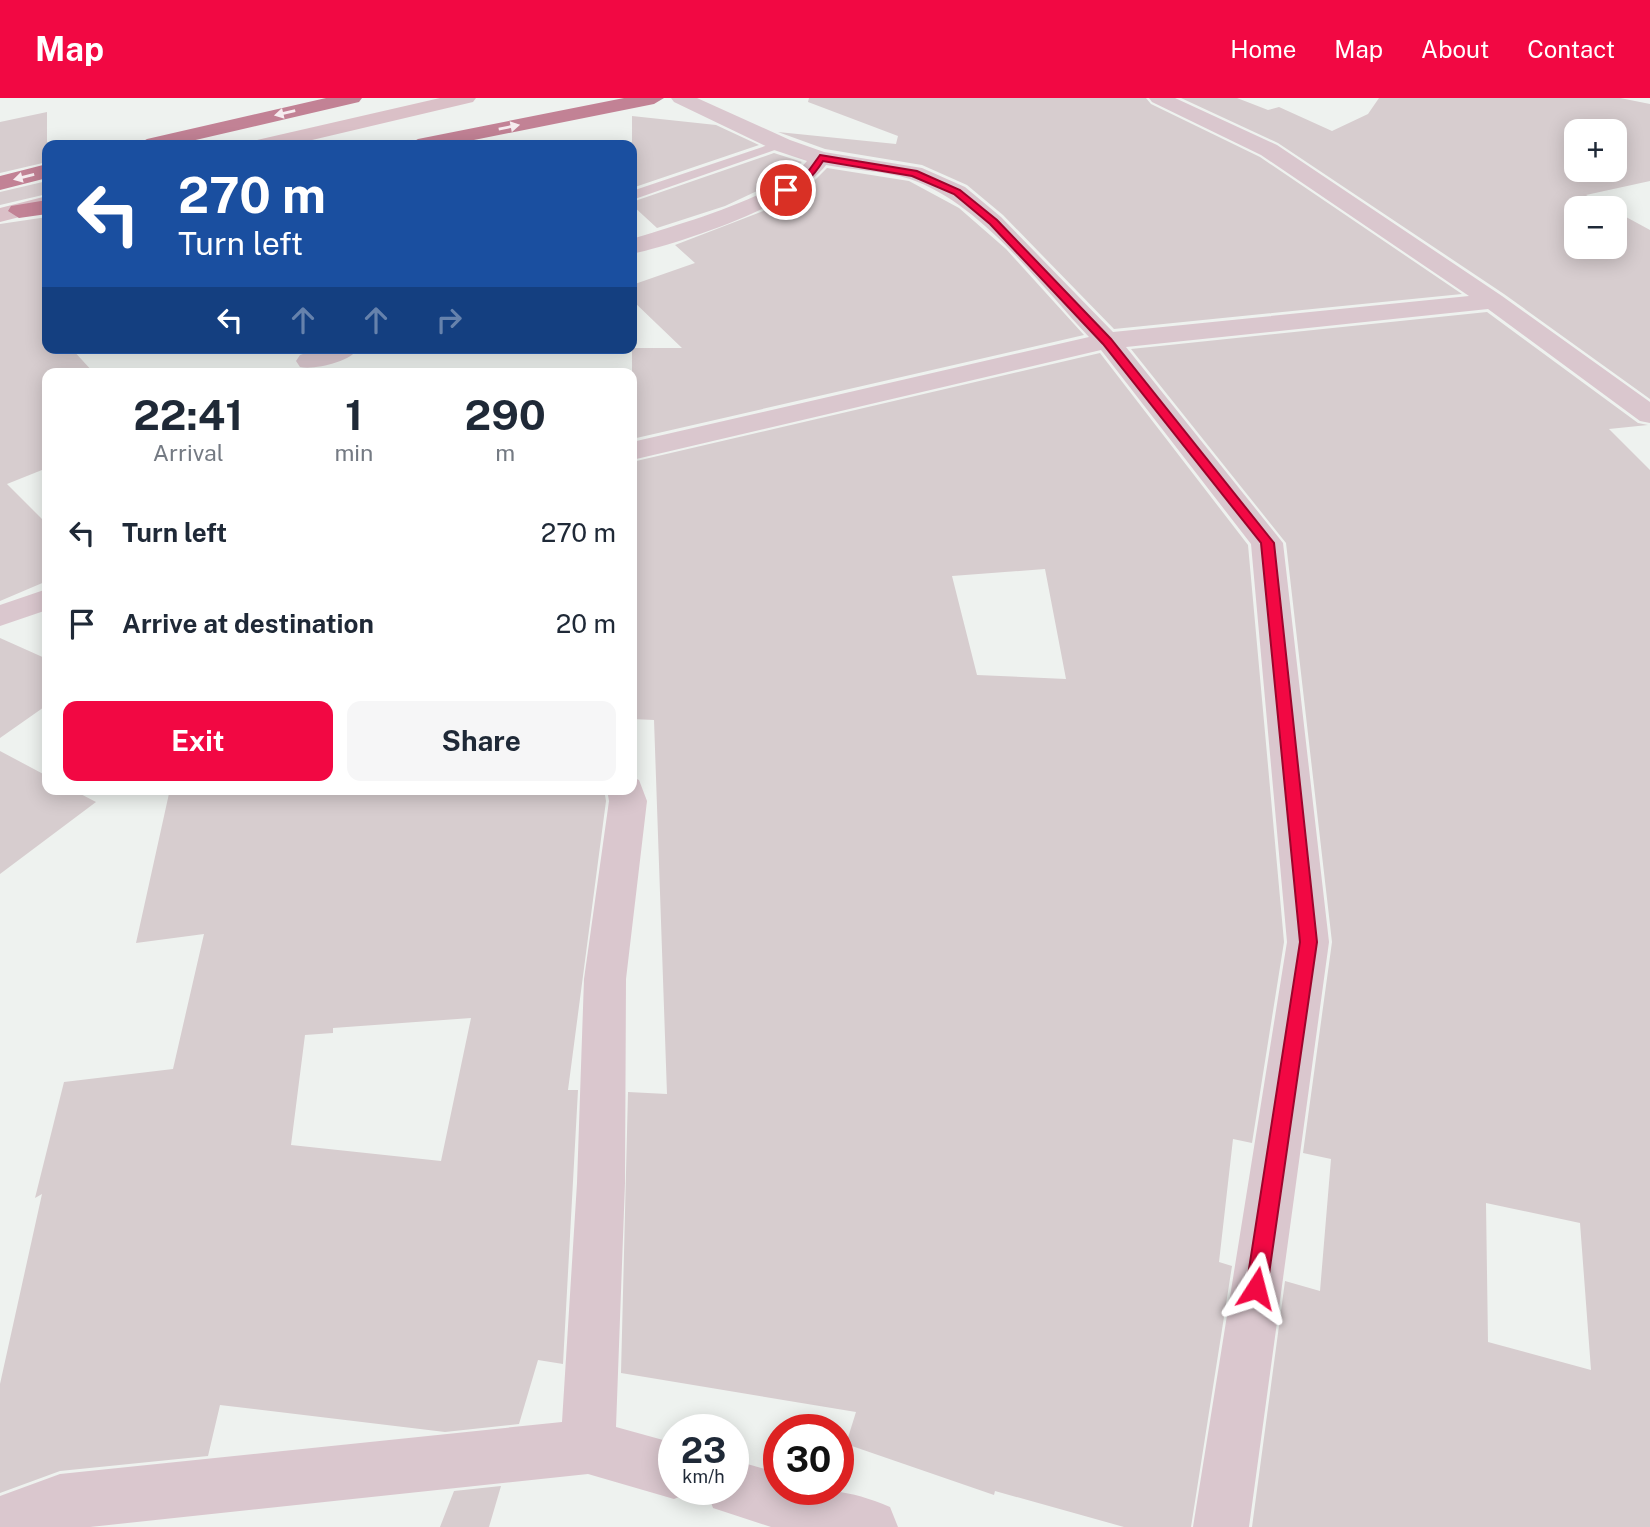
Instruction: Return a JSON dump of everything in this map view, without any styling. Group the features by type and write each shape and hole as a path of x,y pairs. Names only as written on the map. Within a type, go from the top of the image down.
{"highway":[{"path":"169,140 352,98"},
{"path":"443,140 654,98"},
{"path":"0,183 42,172"}],"main road":[{"path":"286,140 466,98"},
{"path":"6,210 42,197"},
{"path":"6,210 42,206"}],"street":[{"path":"681,98 782,145 820,158 914,173 957,192 993,222 1107,341 1267,543 1308,942 1221,1527"},
{"path":"1159,98 1269,150 1493,301 1650,415"},
{"path":"637,245 786,190 810,174 820,158"},
{"path":"637,450 1107,341 1493,301"},
{"path":"309,361 329,354"},
{"path":"0,616 42,600"},
{"path":"587,1447 601,1183 605,979 627,795"},
{"path":"0,1524 60,1502 587,1447 658,1467"},
{"path":"749,1493 870,1527"}],"lane":[{"path":"637,194 782,145"}],"building":[{"path":"809,98 1146,98 1151,104 1260,157 1462,294 1114,329 1003,215 967,185 922,165 825,149 778,132 896,144 898,136 808,102"},
{"path":"1181,98 1237,98 1268,110 1279,107 1332,131 1368,114 1379,98 1620,98 1650,104 1650,181 1588,196 1564,196 1564,259 1627,259 1627,218 1650,230 1650,399 1504,294 1278,143"},
{"path":"47,112 47,140 42,140 42,163 0,173 0,122"},
{"path":"632,116 716,125 759,145 637,186 637,140 632,140"},
{"path":"774,153 802,162 772,184 725,206 657,228 637,210 637,200"},
{"path":"827,168 909,181 959,208 1006,249 1084,335 637,438 637,368 632,368 632,354 637,354 637,348 682,348 637,305 637,283 695,263 675,245 766,210 813,182"},
{"path":"42,182 42,195 0,205 0,192"},
{"path":"42,218 42,354 77,354 89,368 42,368 42,470 7,484 42,519 42,583 0,601 0,224"},
{"path":"1487,312 1638,423 1648,425 1609,429 1650,470 1650,1527 1252,1527 1285,1281 1320,1291 1331,1159 1303,1153 1332,942 1286,543 1131,349","holes":["1486,1203 1580,1223 1591,1370 1488,1342"]},
{"path":"1100,353 1248,545 1284,942 1252,1143 1233,1139 1219,1262 1232,1266 1191,1527 1124,1527 995,1491 994,1495 854,1447 856,1412 621,1373 628,1092 667,1094 654,720 637,719 637,461","holes":["1045,569 1066,679 977,675 952,576"]},
{"path":"0,638 42,657 42,709 0,738"},
{"path":"0,751 42,773 42,795 83,795 96,802 0,874"},
{"path":"169,795 605,795 568,1090 578,1090 563,1364 538,1360 519,1424 445,1432 220,1405 208,1456 60,1471 0,1493 0,1384 42,1194 35,1198 64,1082 173,1069 204,934 136,943","holes":["471,1018 441,1161 291,1145 305,1035 333,1033 333,1028"]},
{"path":"501,1486 489,1527 440,1527 454,1491"}],"route":[{"path":"786,190 810,174 820,158 914,173 957,192 993,222 1049,284 1107,341 1267,543 1308,942 1256,1288"}]}
